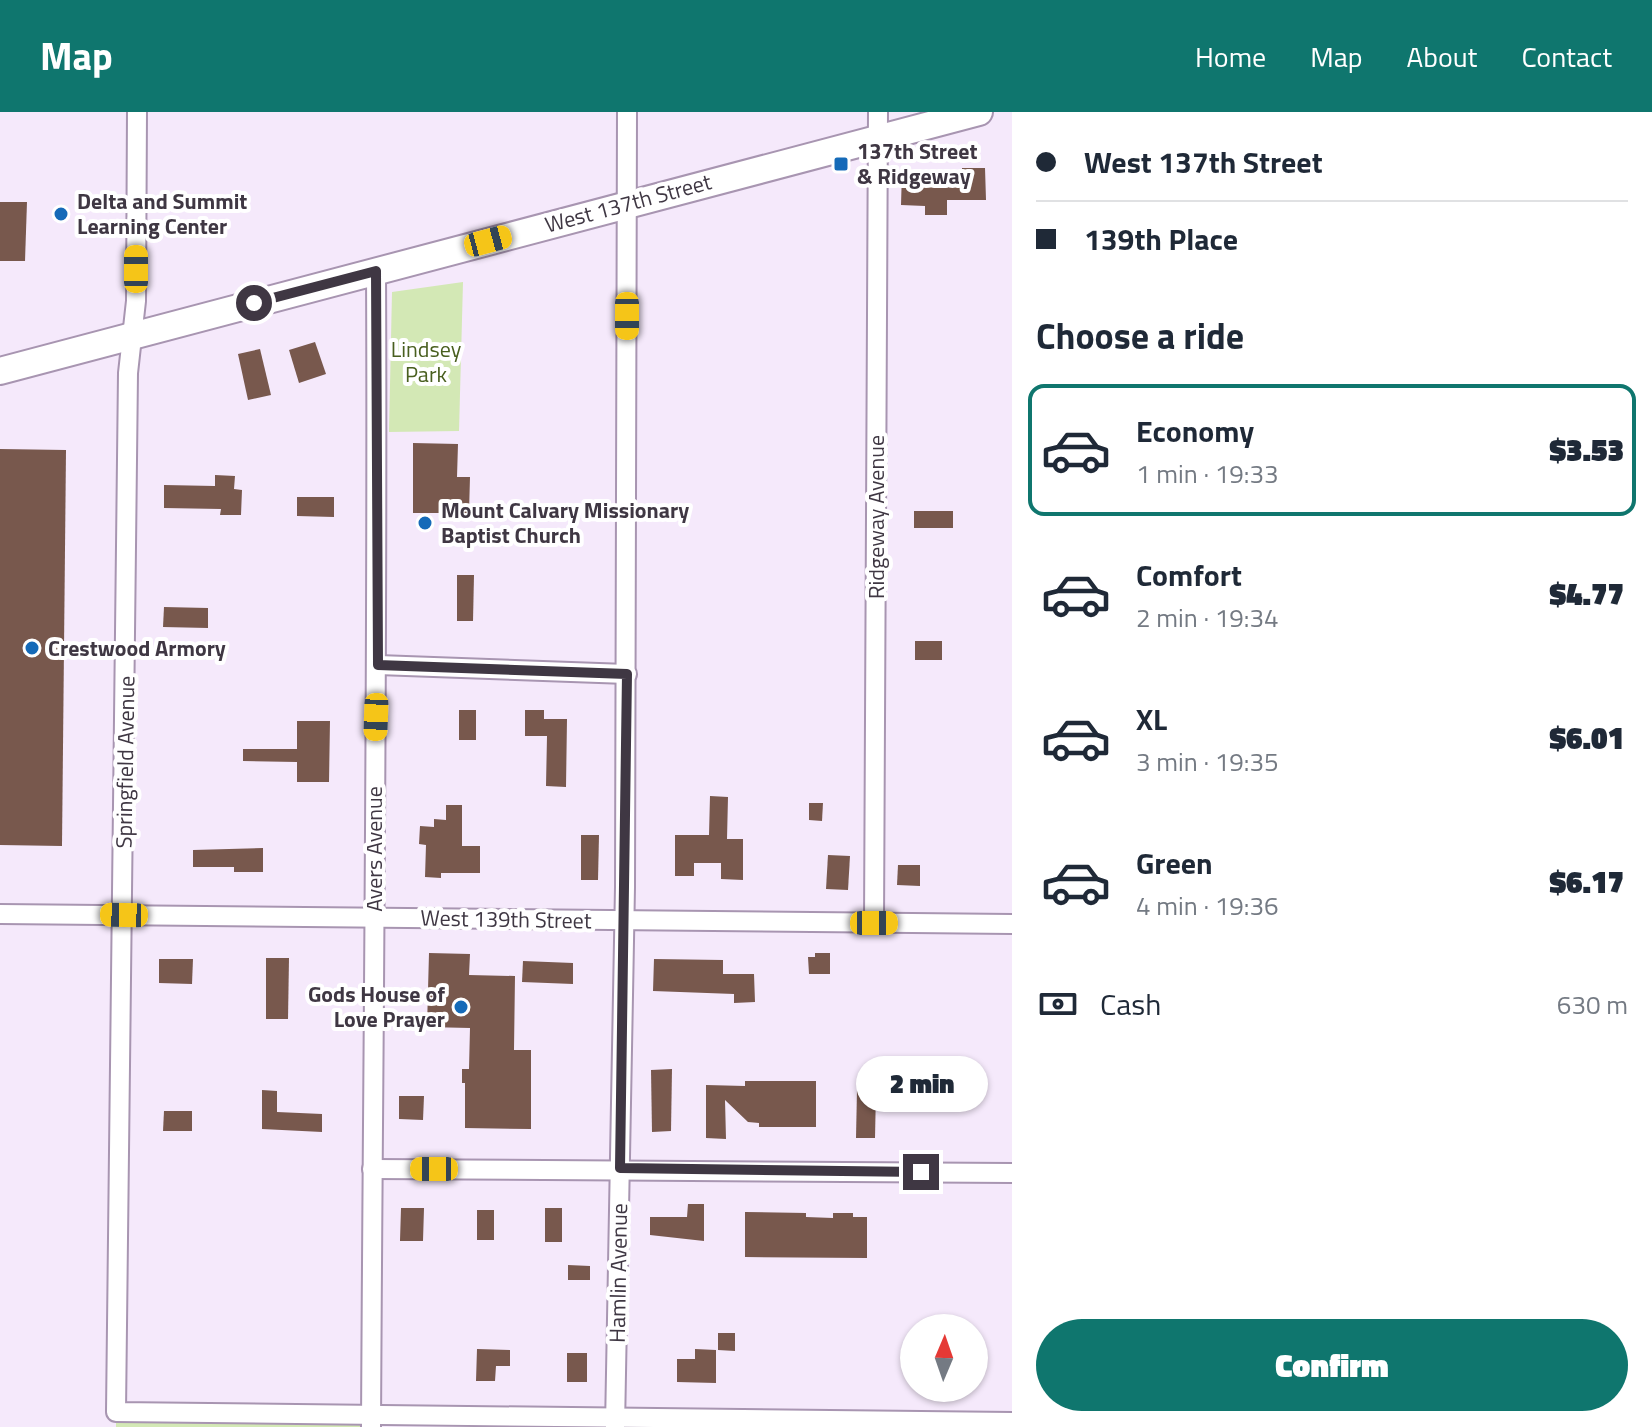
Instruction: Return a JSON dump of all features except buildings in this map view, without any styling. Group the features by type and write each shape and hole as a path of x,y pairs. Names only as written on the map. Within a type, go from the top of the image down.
{"main road":[{"name":"West 137th Street","path":"0,371 627,203 878,125 979,112"}],"street":[{"name":"Springfield Avenue","path":"137,112 136,301 128,373 116,1412 371,1421"},
{"name":"Hamlin Avenue","path":"616,1423 625,920 627,112"},
{"name":"Ridgeway Avenue","path":"874,923 878,125"},
{"name":"Avers Avenue","path":"371,1421 373,918 378,665 376,271"},
{"path":"378,665 627,674"},
{"name":"West 139th Street","path":"0,914 1012,924"},
{"path":"372,1169 620,1168 1012,1173"},
{"path":"371,1421 1012,1422"}],"green space":[{"name":"Lindsey Park","path":"463,282 459,431 389,432 392,292"},
{"path":"116,1412 371,1414 371,1427 116,1427"}],"place":[{"name":"137th Street & Ridgeway","path":"841,164"},
{"name":"Delta and Summit Learning Center","path":"61,214"},
{"name":"Mount Calvary Missionary Baptist Church","path":"425,523"},
{"name":"Crestwood Armory","path":"32,648"},
{"name":"Gods House of Love Prayer","path":"461,1007"}],"route":[{"path":"254,303 376,271 378,665 627,674 620,1168 921,1172"}]}
